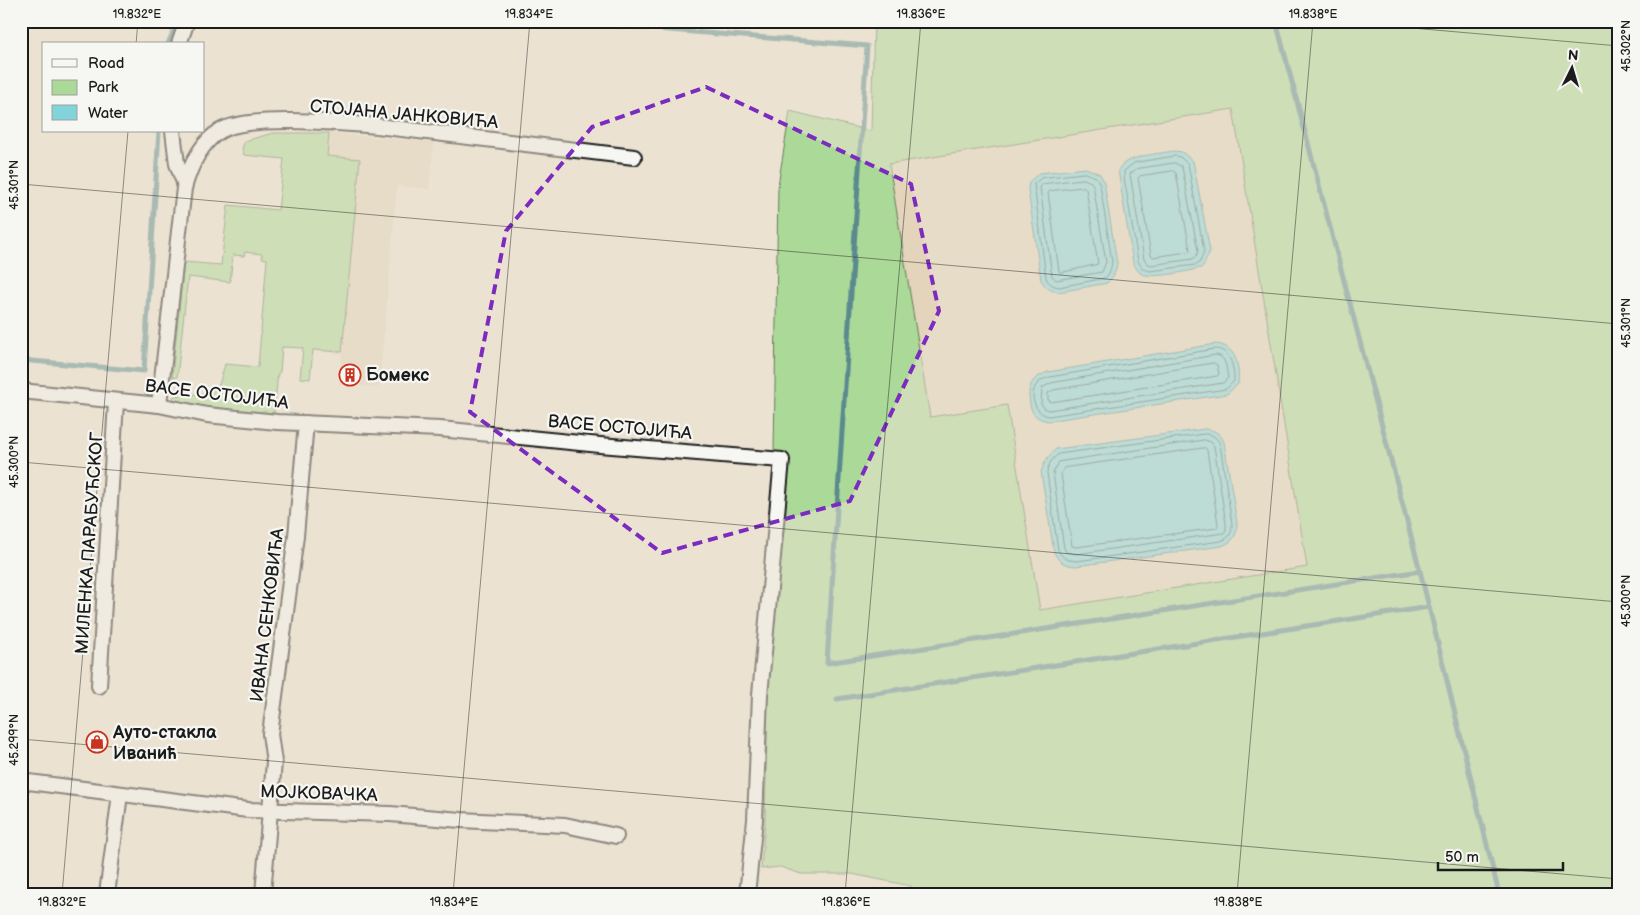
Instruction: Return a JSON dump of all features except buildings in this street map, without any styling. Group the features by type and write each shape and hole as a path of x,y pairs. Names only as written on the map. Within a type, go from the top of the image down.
{"street":[{"path":"180,42 187,21"},
{"name":"СТОЈАНА ЈАНКОВИЋА","path":"159,405 185,185 191,164 209,141 220,131 236,125 265,122 341,123 634,157"},
{"path":"173,132 177,164 185,185"},
{"name":"ВАСЕ ОСТОЈИЋА","path":"21,391 159,405 207,415 306,423 440,429 782,460 761,686 755,820 747,894"},
{"name":"МИЛЕНКА ПАРАБУЋСКОГ","path":"99,686 116,402"},
{"name":"ИВАНА СЕНКОВИЋА","path":"263,894 274,762 270,734 296,536 306,423"},
{"name":"МОЈКОВАЧКА","path":"21,781 270,811 390,814 461,820 564,825 616,836"},
{"path":"107,894 120,794"}],"highlighted area":[{"path":"706,87 911,184 939,311 850,501 662,553 470,412 506,231 592,127"}],"shaded area":[{"path":"1233,109 1307,567 1040,610 1007,406 930,418 889,164"},
{"path":"329,133 434,143 429,189 397,186 379,387 339,384 360,159 327,156"}],"green space":[{"path":"874,21 1619,21 1619,894 910,894 911,886 852,874 801,874 780,867 761,869 765,822 768,695 785,499 774,453 778,186 790,111 871,131","holes":["1233,109 1307,567 1040,610 1007,405 930,417 889,164"]},
{"path":"273,133 329,133 327,156 360,159 342,352 313,350 310,379 300,378 303,348 282,347 274,413 208,407 173,400 174,396 209,393 219,385 225,364 258,367 267,259 262,258 262,254 245,252 244,256 233,255 230,282 188,277 177,378 172,377 184,262 221,265 228,205 278,210 284,159 244,155 242,148 245,141"}],"water":[{"path":"1175,151 1182,152 1193,161 1210,251 1203,267 1171,274 1145,275 1140,273 1133,263 1119,170 1122,165 1135,158"},
{"path":"1086,168 1100,174 1104,182 1117,263 1116,269 1107,283 1059,292 1053,291 1041,280 1028,190 1029,182 1039,173"},
{"path":"1215,344 1228,348 1232,352 1237,364 1238,384 1227,394 1048,421 1038,418 1031,409 1029,395 1031,385 1037,377 1048,372"},
{"path":"1205,429 1217,432 1224,442 1237,523 1232,540 1222,546 1076,566 1066,564 1058,559 1054,552 1041,472 1043,465 1056,449"}],"waterway":[{"path":"169,42 178,21"},
{"path":"558,21 867,46 827,663 1420,571 1429,607"},
{"path":"1276,21 1420,571"},
{"path":"21,360 144,371 159,132"},
{"path":"837,699 1429,607 1499,894"}],"place":[{"name":"Бомекс","path":"350,375"},
{"name":"Ауто-стакла Иванић","path":"97,742"}]}
